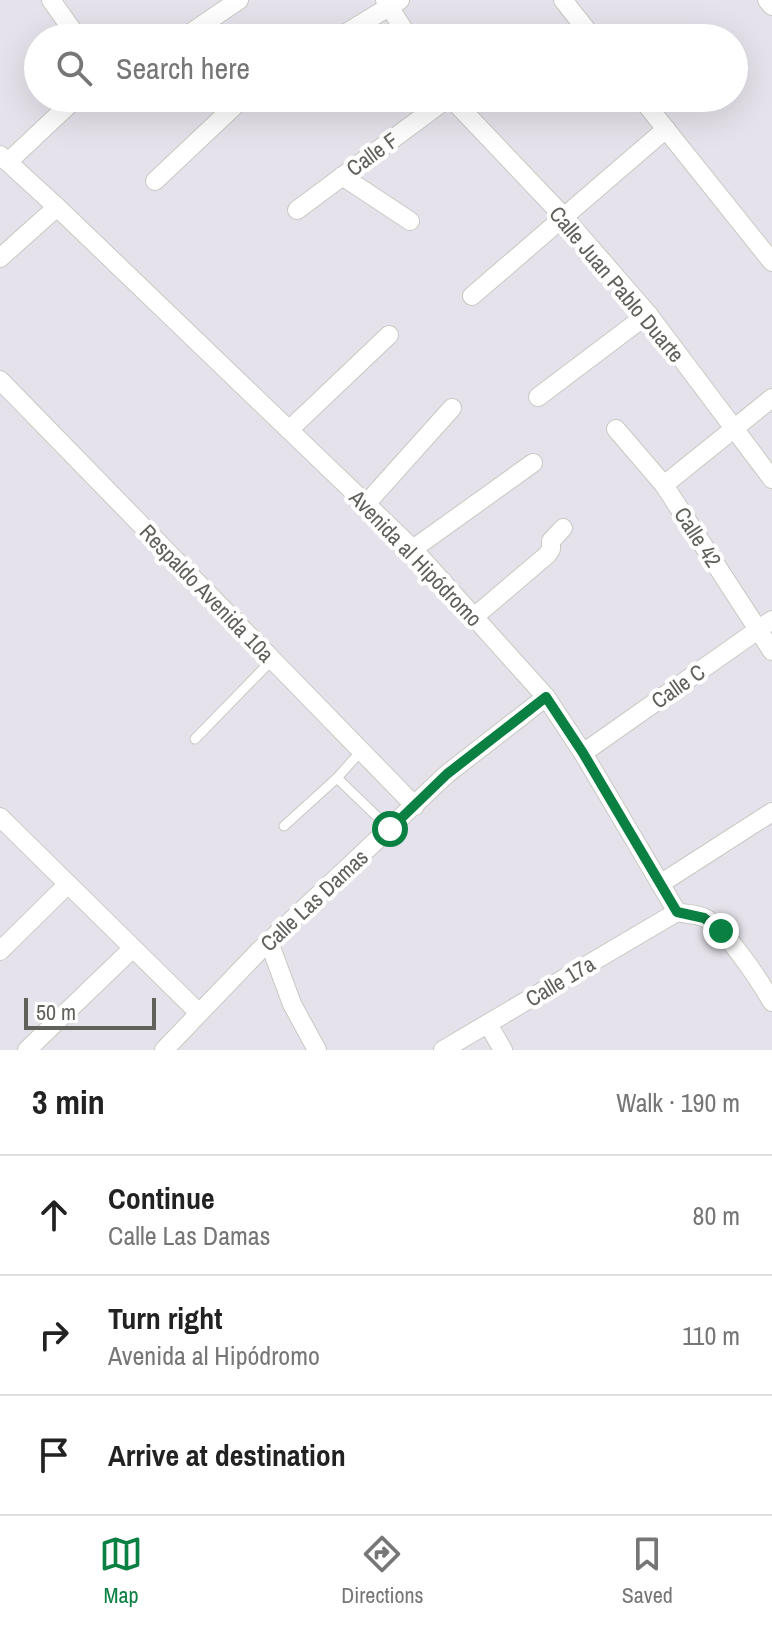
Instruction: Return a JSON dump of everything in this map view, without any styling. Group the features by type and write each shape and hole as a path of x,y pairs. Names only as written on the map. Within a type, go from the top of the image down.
{"street":[{"path":"51,0 68,24"},
{"path":"204,0 215,17"},
{"path":"204,24 239,0"},
{"path":"563,0 582,24"},
{"path":"767,0 772,6"},
{"path":"359,24 391,3 402,24"},
{"path":"4,159 59,112"},
{"path":"155,181 228,112"},
{"name":"Calle F","path":"297,210 431,112"},
{"name":"Calle Juan Pablo Duarte","path":"463,112 563,216 648,314 772,479"},
{"path":"652,112 772,262"},
{"path":"472,296 666,129"},
{"name":"Avenida al Hipódromo","path":"4,159 413,549 546,697 583,753 677,912"},
{"path":"342,176 410,221"},
{"path":"0,258 57,207"},
{"path":"538,397 648,314"},
{"path":"289,430 389,335"},
{"name":"Respaldo Avenida 10a","path":"0,380 415,806"},
{"path":"664,485 772,398"},
{"path":"366,504 452,408"},
{"name":"Calle 42","path":"616,429 664,485 765,625 772,651"},
{"path":"413,549 533,463"},
{"path":"474,617 547,555 551,541 563,528"},
{"name":"Calle C","path":"583,753 765,625"},
{"name":"Calle Las Damas","path":"164,1050 269,942 447,774 546,697"},
{"path":"660,884 772,812"},
{"path":"0,817 199,1013"},
{"path":"0,951 68,884"},
{"path":"677,912 704,918 721,931 769,990"},
{"name":"Calle 17a","path":"443,1050 677,912"},
{"path":"269,942 292,1004 317,1050"},
{"path":"27,1050 133,948"},
{"path":"488,1024 503,1050"}],"lane":[{"path":"195,739 272,660"},
{"path":"284,826 337,778 361,751"},
{"path":"337,778 390,829"}],"route":[{"path":"390,829 447,774 546,697 583,753 677,912 704,918 721,931"}]}
